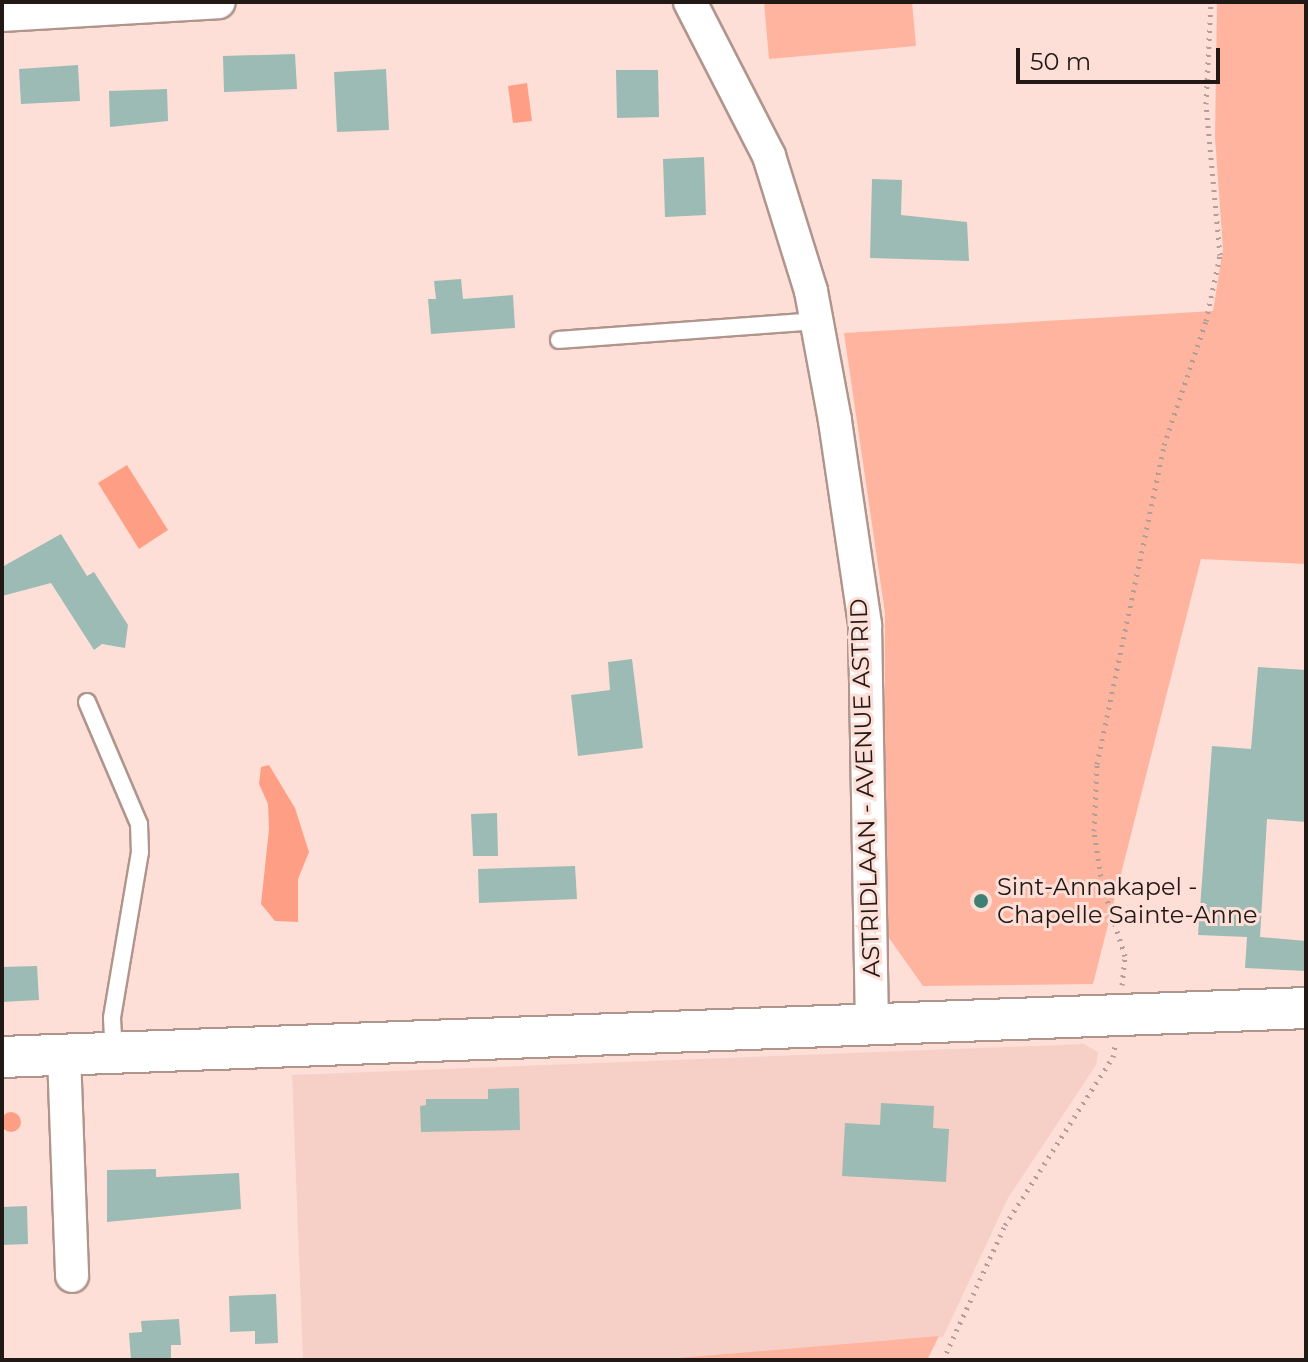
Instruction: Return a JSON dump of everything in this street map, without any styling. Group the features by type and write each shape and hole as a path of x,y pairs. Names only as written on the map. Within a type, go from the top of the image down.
{"street":[{"path":"2,15 219,2"},
{"name":"ASTRIDLAAN - AVENUE ASTRID","path":"690,2 769,156 816,321 865,625 872,1027"},
{"path":"2,1057 872,1027 1306,1008"},
{"path":"64,1055 72,1276"}],"lane":[{"path":"559,340 816,321"},
{"path":"87,702 139,824 140,852 112,1018 114,1053"}],"path":[{"path":"943,1360 1005,1225 1113,1057 1125,956 1102,884 1094,831 1097,764 1164,445 1206,321 1220,255 1206,104 1211,2"}],"shaded area":[{"path":"764,2 912,2 916,46 769,59"},
{"path":"1217,2 1306,2 1306,564 1201,559 1093,984 923,986 884,931 885,613 844,333 1213,311 1223,249 1215,138"},
{"path":"527,83 532,121 513,123 508,86"},
{"path":"127,465 168,530 139,549 98,483"},
{"path":"269,765 295,808 309,852 298,879 298,922 275,921 261,904 269,829 268,804 259,784 261,767"},
{"path":"1084,1044 1098,1052 1096,1065 1008,1198 943,1337 665,1360 303,1360 292,1075"},
{"path":"11,1112 18,1115 21,1122 18,1129 11,1132 4,1129 1,1122 4,1115"},
{"path":"939,1336 927,1360 655,1360"}],"building":[{"path":"295,54 297,89 224,92 223,56"},
{"path":"78,65 80,101 21,104 19,69"},
{"path":"386,69 389,130 337,132 334,72"},
{"path":"616,70 658,70 659,117 617,118"},
{"path":"167,89 168,121 110,127 109,91"},
{"path":"704,157 706,215 665,217 663,159"},
{"path":"872,179 902,180 901,215 967,222 969,261 870,258"},
{"path":"461,279 463,299 513,295 515,328 431,334 428,299 436,299 434,281"},
{"path":"61,534 87,576 94,572 128,625 125,648 102,644 94,650 51,583 2,596 2,567"},
{"path":"632,659 643,748 578,756 571,695 610,690 608,662"},
{"path":"1258,667 1306,670 1306,822 1267,819 1260,937 1306,941 1306,971 1245,968 1247,937 1198,935 1212,746 1251,749"},
{"path":"497,813 498,856 473,856 471,814"},
{"path":"575,866 577,899 479,903 478,869"},
{"path":"37,966 39,1000 2,1002 2,967"},
{"path":"519,1088 520,1130 421,1132 420,1106 426,1105 426,1099 488,1099 488,1089"},
{"path":"881,1103 934,1106 933,1128 949,1129 946,1182 842,1176 845,1123 880,1125"},
{"path":"156,1169 156,1177 239,1173 241,1209 107,1222 107,1170"},
{"path":"27,1206 28,1244 2,1245 2,1207"},
{"path":"276,1294 278,1343 255,1344 255,1331 230,1332 229,1296"},
{"path":"179,1319 181,1345 171,1345 171,1359 131,1360 129,1333 142,1332 141,1321"}],"place":[{"name":"Sint-Annakapel - Chapelle Sainte-Anne","path":"981,901"}]}
